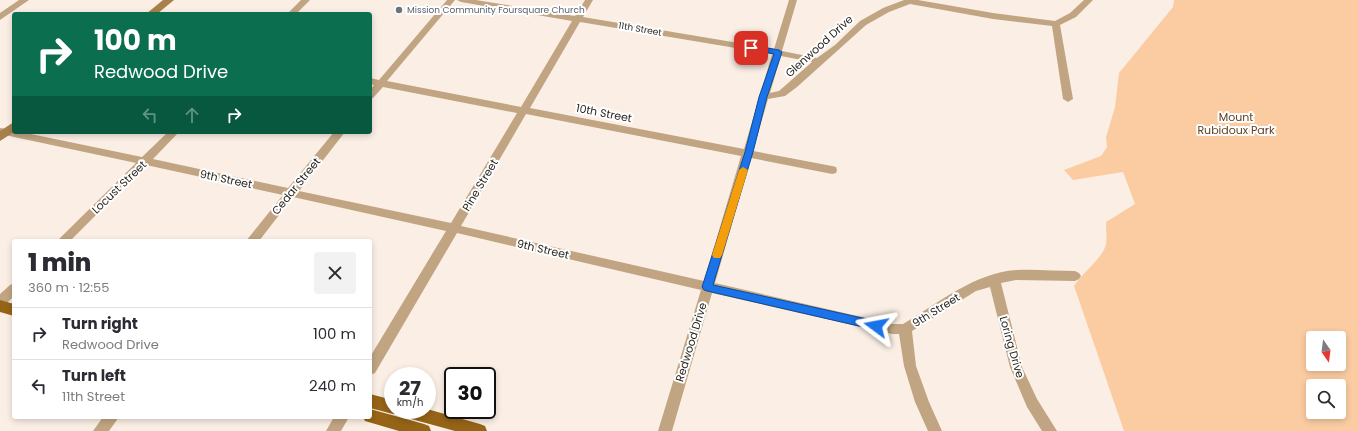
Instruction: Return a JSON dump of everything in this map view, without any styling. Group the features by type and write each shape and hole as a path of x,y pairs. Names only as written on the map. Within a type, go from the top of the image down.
{"main road":[{"path":"154,12 169,0"},
{"path":"0,306 12,309"},
{"path":"372,402 384,405"},
{"path":"372,417 424,431"},
{"path":"436,419 480,431"}],"street":[{"path":"2,13 24,0"},
{"path":"293,12 306,0"},
{"path":"372,94 451,0"},
{"name":"11th Street","path":"461,0 779,52 818,61"},
{"name":"Pine Street","path":"372,366 589,0"},
{"name":"Redwood Drive","path":"664,431 749,152 763,97 779,52 793,0"},
{"path":"911,1 993,16 1056,24 1074,15 1089,0"},
{"name":"Glenwood Drive","path":"763,97 782,94 794,85 818,61 838,47 863,23 886,10 911,1"},
{"path":"2,13 12,14"},
{"path":"1056,24 1068,99"},
{"name":"10th Street","path":"372,81 749,152 832,170"},
{"name":"9th Street","path":"15,134 454,228 892,329 905,329 972,288 994,280 1016,275 1075,276"},
{"name":"Locust Street","path":"65,239 172,134"},
{"name":"Cedar Street","path":"254,239 338,134"},
{"name":"Loring Drive","path":"994,280 1016,367 1032,403 1050,431"},
{"path":"0,302 12,290"},
{"path":"905,329 910,366 922,402 935,431"},
{"path":"100,431 110,419"},
{"path":"333,431 341,419"}],"green space":[{"name":"Mount Rubidoux Park","path":"1174,0 1358,0 1358,431 1124,431 1074,286 1097,260 1104,249 1106,244 1106,222 1135,204 1123,172 1073,180 1064,170 1101,156 1107,147 1106,137 1115,107 1119,73 1173,7"}],"slow traffic":[{"path":"717,255 743,170"}],"place":[{"name":"Mission Community Foursquare Church","path":"399,10"}],"route":[{"path":"751,48 779,52 763,97 749,152 707,287 876,326"}]}
